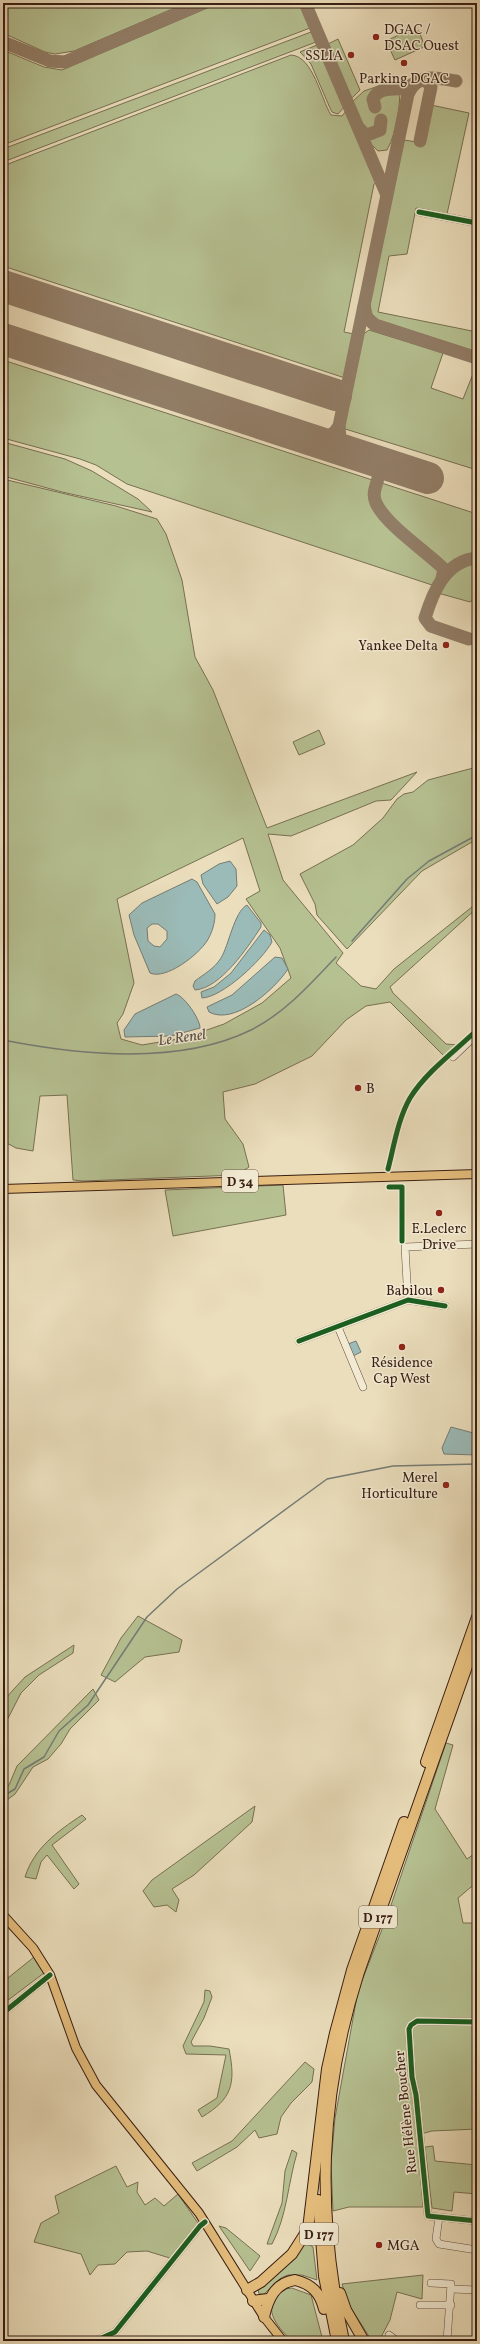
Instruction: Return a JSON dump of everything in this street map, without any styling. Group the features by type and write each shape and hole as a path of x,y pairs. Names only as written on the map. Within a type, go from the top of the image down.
{"highway":[{"name":"D 177","path":"337,2341 325,2283 318,2224 317,2182 320,2126 327,2069 352,1970 477,1617"},
{"name":"D 177","path":"344,2341 331,2275 325,2206 326,2126 334,2068 350,2001 477,1638"},
{"path":"247,2290 261,2282 292,2254 305,2235 312,2210 320,2126"},
{"path":"325,2206 340,2297 364,2341"},
{"path":"264,2317 268,2300 280,2285 288,2281 296,2280 312,2286 322,2300 333,2341"},
{"path":"254,2301 268,2300"}],"main road":[{"name":"D 34","path":"3,1189 477,1174"},
{"path":"3,1915 33,1948 50,1975 76,2048 96,2085 182,2190 205,2222 264,2317 283,2341"}],"street":[{"path":"419,212 477,223"},
{"path":"453,1057 477,1034"},
{"path":"408,1300 405,1247 477,1244"},
{"path":"299,1341 408,1300 445,1306"},
{"path":"338,1327 363,1387"},
{"path":"3,2013 50,1975"},
{"name":"Rue Hélène Boucher","path":"439,2217 428,2216 416,2095 412,2077 409,2029 411,2024 417,2021 477,2022"},
{"path":"477,2221 439,2217 436,2239 439,2244 477,2250"},
{"path":"95,2341 115,2332 200,2226 205,2222"},
{"path":"431,2283 451,2284 451,2305 447,2341"},
{"path":"452,2289 477,2290"},
{"path":"420,2304 451,2305"},
{"path":"389,2335 397,2341"}],"green space":[{"path":"3,3 186,3 74,51 55,54 45,52 3,33"},
{"path":"219,3 300,3 310,28 3,145 3,50 44,67 62,70"},
{"path":"407,31 419,31 426,50 424,47 395,60 386,41"},
{"path":"311,32 316,42 3,162 3,149"},
{"path":"338,39 360,90 351,99 328,44"},
{"path":"317,45 345,106 338,114 332,112 311,64 300,52"},
{"path":"291,55 299,57 311,70 331,115 342,116 347,110 379,182 374,184 344,332 354,334 345,378 3,266 3,166"},
{"path":"399,79 400,96 394,134 387,150 378,151 371,144 352,102 364,91"},
{"path":"431,105 469,113 447,214 416,208 407,254 389,256 378,312 477,332 477,352 378,320 371,313 370,302 404,140 423,143"},
{"path":"369,330 443,353 431,388 463,399 477,364 477,470 342,428 362,335"},
{"path":"3,360 477,514 477,555 463,557 445,568 432,585 127,484 96,465 80,459 3,438"},
{"path":"3,442 65,459 92,471 138,499 152,512 62,492 3,476"},
{"path":"3,479 116,506 157,519 166,534 182,580 195,657 213,690 267,828 417,772 391,800 376,801 291,836 268,834 283,880 343,953 336,963 361,986 376,989 394,969 477,903 477,908 390,987 393,993 446,1044 458,1045 445,1057 390,1002 366,1006 346,1020 312,1056 255,1084 223,1092 225,1119 243,1144 249,1167 237,1175 83,1181 73,1180 67,1095 40,1096 33,1151 16,1148 3,1141","holes":["243,838 260,891 246,899 280,948 291,978 262,1003 224,1024 184,1038 142,1045 121,1039 117,1023 123,1014 134,983 117,899"]},
{"path":"473,561 477,561 477,596 470,602 438,593 452,574"},
{"path":"319,730 325,744 299,755 293,742"},
{"path":"477,767 477,839 422,871 347,949 317,915 315,904 300,874 353,845 383,818 397,799 404,794 413,792 428,780"},
{"path":"283,1185 286,1215 173,1236 165,1190"},
{"path":"138,1616 182,1640 179,1652 145,1657 115,1682 101,1675 121,1638"},
{"path":"74,1645 73,1653 39,1675 21,1693 3,1728 3,1701 25,1677"},
{"path":"93,1689 99,1700 70,1729 61,1744 48,1759 33,1767 15,1794 3,1803 3,1790 9,1785 17,1766"},
{"path":"446,1743 453,1745 435,1809 467,1859 477,1852 477,1882 458,1898 463,1923 477,1923 475,2048 477,2129 432,2131 417,2135 423,2207 349,2207 333,2211 331,2163 335,2118 358,1991 388,1914"},
{"path":"255,1806 252,1822 194,1875 172,1889 179,1900 176,1912 167,1905 154,1907 143,1891 152,1880"},
{"path":"82,1815 86,1819 52,1845 79,1884 74,1889 47,1855 41,1862 36,1879 25,1877 34,1857 48,1841 64,1827"},
{"path":"34,1957 44,1973 3,2004 3,1982"},
{"path":"205,1990 210,1991 212,1997 204,2018 191,2042 193,2046 210,2046 229,2049 232,2072 226,2097 220,2104 202,2117 198,2110 217,2098 226,2055 186,2054 183,2046 204,2002"},
{"path":"305,2062 314,2069 312,2082 291,2103 281,2117 277,2134 259,2138 255,2130 237,2147 197,2171 192,2163 232,2141"},
{"path":"433,2146 435,2161 477,2165 477,2194 454,2192 452,2211 432,2208 425,2147"},
{"path":"292,2150 297,2153 284,2211 272,2244 267,2244 282,2203 285,2171"},
{"path":"116,2166 127,2187 138,2182 137,2192 145,2205 155,2198 164,2206 178,2194 200,2226 173,2259 147,2251 127,2252 115,2264 98,2265 90,2275 81,2254 34,2242 41,2223 59,2213 55,2196"},
{"path":"219,2226 226,2228 260,2256 250,2271"},
{"path":"305,2242 313,2247 317,2280 302,2275 288,2275 281,2278 264,2294 259,2294 258,2289"},
{"path":"423,2275 422,2299 397,2292 390,2320 379,2341 372,2341 349,2305 342,2284"},
{"path":"292,2288 311,2295 323,2341 292,2341 280,2329 273,2316 273,2302 285,2289"}],"water":[{"path":"230,861 236,869 237,886 228,897 217,904 203,884 201,875 219,864"},
{"path":"192,879 197,882 215,914 214,924 209,938 197,953 173,970 157,974 150,973 134,935 129,915 142,903","holes":["152,924 158,924 167,931 167,939 160,947 154,946 148,941 147,928"]},
{"path":"247,905 261,923 261,927 249,945 224,974 205,988 195,990 193,986 195,981 212,968 221,958 235,921 242,909"},
{"path":"264,930 270,935 272,942 260,958 231,985 211,996 202,998 201,992 214,987 231,973"},
{"path":"275,957 282,958 288,969 274,986 264,995 242,1010 230,1014 219,1015 209,1012 207,1007 232,995"},
{"path":"176,994 184,999 198,1019 200,1028 171,1036 125,1037 124,1030 135,1014"},
{"path":"356,1341 361,1352 353,1356 348,1344"},
{"path":"451,1427 477,1434 477,1455 444,1454 442,1448"}],"waterway":[{"name":"Le Renel","path":"352,941 407,879 429,861 477,835"},
{"name":"Le Renel","path":"3,1040 64,1050 129,1054 193,1048 223,1041 251,1030 286,1007 336,957"},
{"path":"3,1796 15,1789 24,1769 44,1757 59,1731 88,1705 147,1617 177,1589 327,1479 393,1466 477,1464"}],"taxiway":[{"path":"3,42 50,61 65,62 203,3"},
{"path":"305,3 386,193"},
{"path":"311,439 327,437 334,433 339,426 408,94 412,87 422,79 435,78 456,81"},
{"path":"418,81 426,80 431,87 420,141"},
{"path":"375,107 373,99 380,91 408,87 413,84"},
{"path":"360,129 364,134 370,134 380,130 381,120"},
{"path":"364,307 367,318 375,325 477,358"},
{"path":"339,426 340,439 351,452"},
{"path":"370,459 376,464 379,475 374,491 376,503 388,520 397,529 444,569 442,579"},
{"path":"379,472 386,467 396,467"},
{"path":"469,639 431,626 425,618 432,598 442,579 456,565 466,560 477,558"}],"runway":[{"path":"3,286 336,395"},
{"path":"3,339 428,478"}],"cycle path":[{"path":"419,212 477,223"},
{"path":"388,1169 399,1124 410,1098 424,1079 477,1030"},
{"path":"389,1187 402,1187 402,1241"},
{"path":"299,1341 408,1300 445,1306"},
{"path":"3,2013 50,1975"},
{"path":"477,2022 417,2021 411,2025 409,2029 412,2077 416,2095 428,2216 477,2221"},
{"path":"95,2341 115,2332 200,2226 205,2222"}],"place":[{"name":"DGAC / DSAC Ouest","path":"376,37"},
{"name":"SSLIA","path":"351,55"},
{"name":"Parking DGAC","path":"404,63"},
{"name":"Yankee Delta","path":"446,645"},
{"name":"B","path":"358,1088"},
{"name":"E.Leclerc Drive","path":"439,1213"},
{"name":"Babilou","path":"441,1290"},
{"name":"Résidence Cap West","path":"402,1347"},
{"name":"Merel Horticulture","path":"446,1485"},
{"name":"MGA","path":"379,2245"}]}
